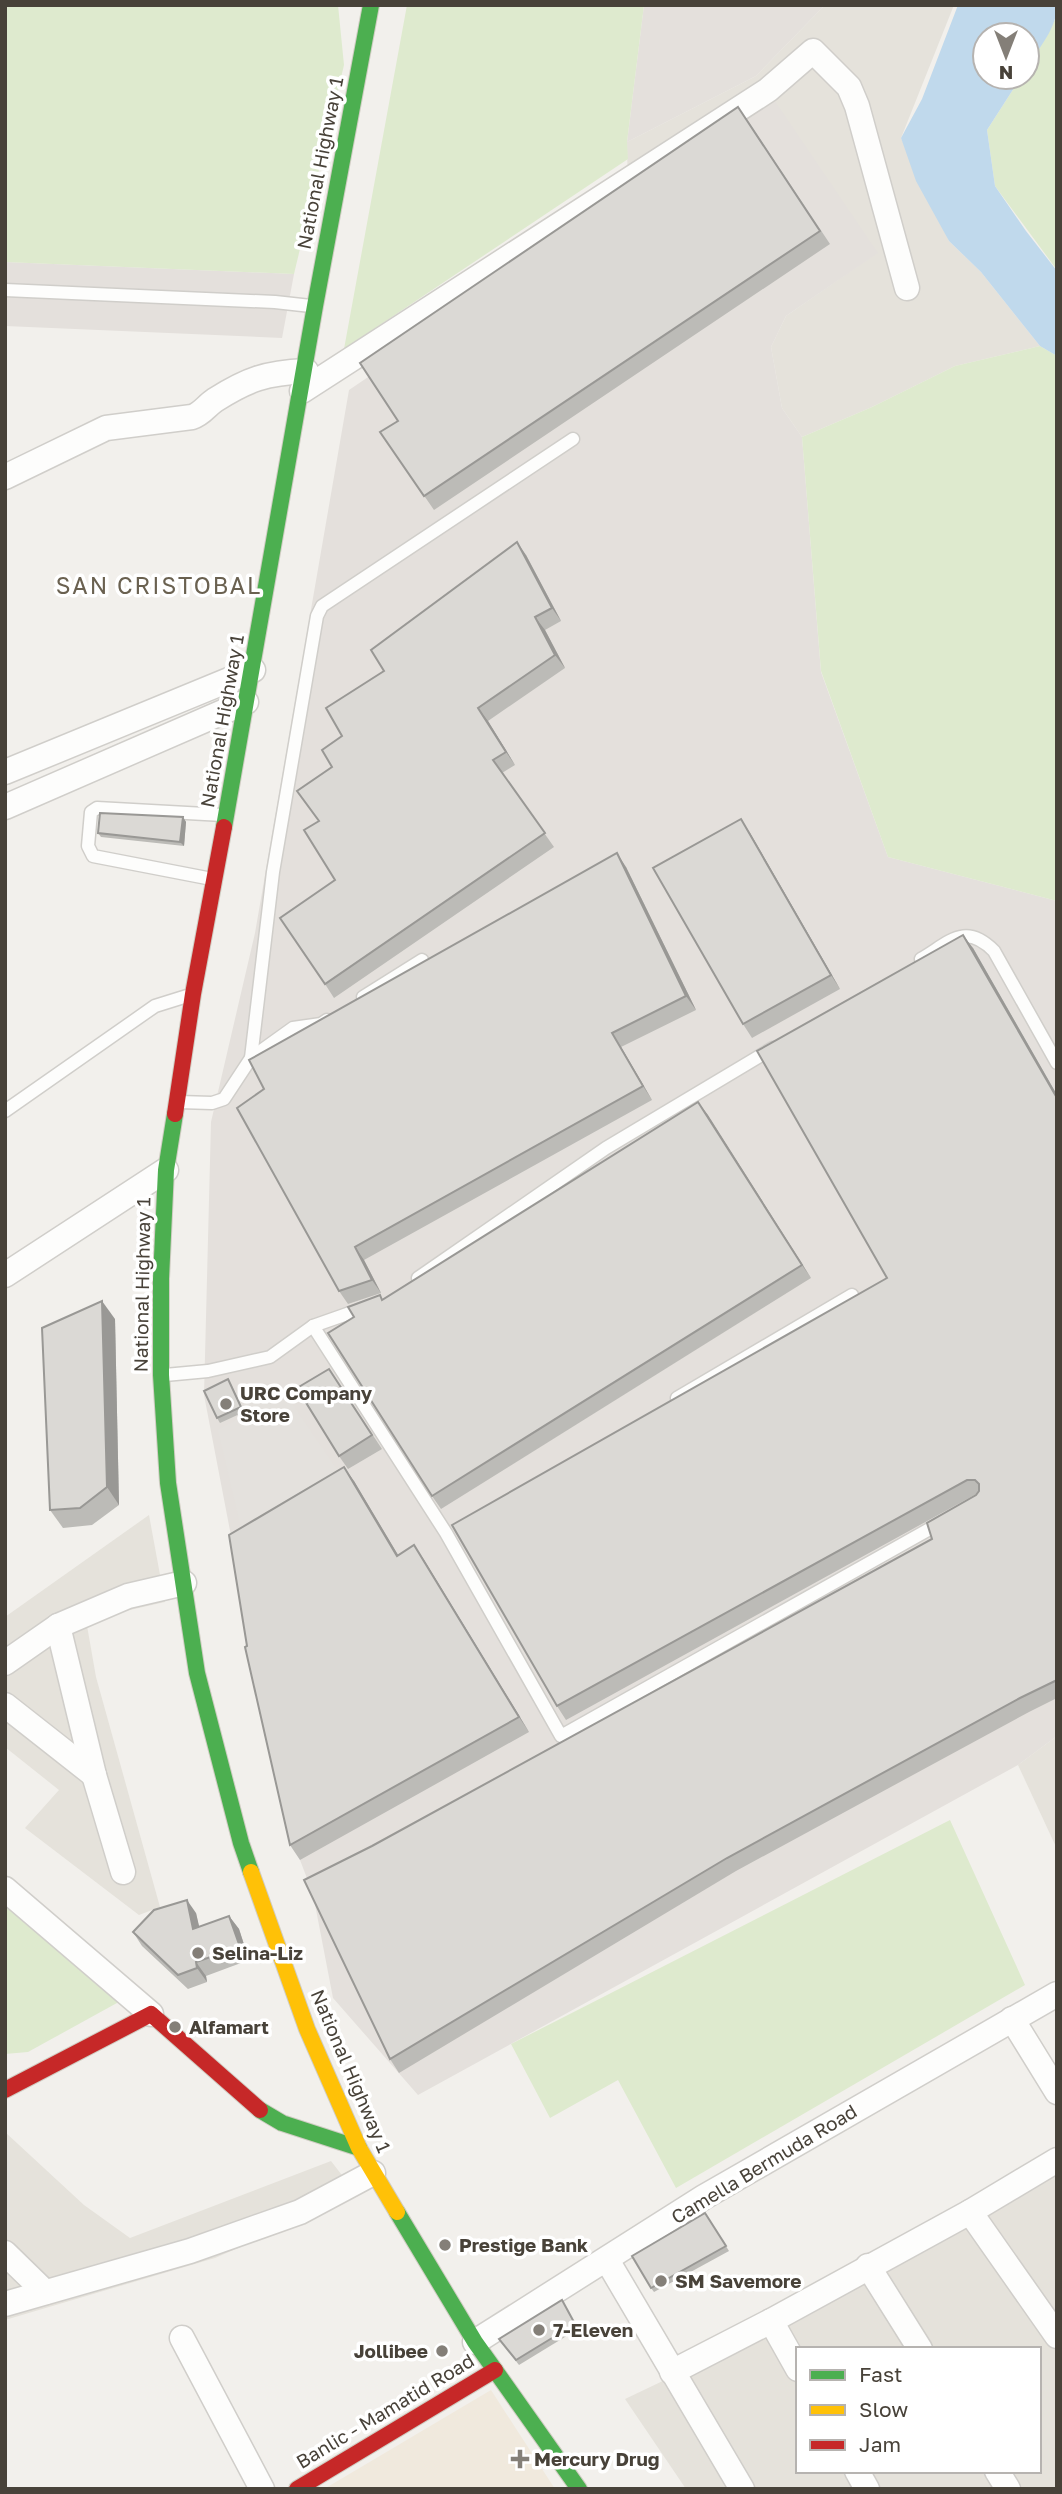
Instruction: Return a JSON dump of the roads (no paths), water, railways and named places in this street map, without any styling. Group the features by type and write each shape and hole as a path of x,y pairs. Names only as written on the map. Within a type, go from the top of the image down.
{"main road":[{"name":"National Highway 1","path":"371,5 315,306 253,670 212,879 166,1170 161,1279 161,1375 168,1483 197,1673 241,1843 307,2029 359,2148 373,2173 475,2342 579,2489"},
{"path":"5,2090 151,2014 259,2110 282,2123 359,2148"},
{"name":"Banlic - Mamatid Road","path":"297,2489 495,2370"}],"street":[{"path":"5,477 106,428 192,417 247,382 274,372 304,381 768,90 813,51 849,87 857,106 906,288"},
{"path":"5,772 253,670"},
{"path":"5,807 246,702"},
{"path":"5,1275 166,1170"},
{"path":"5,1663 58,1626 128,1596 184,1583"},
{"path":"58,1626 94,1775 123,1872"},
{"path":"5,1705 94,1775"},
{"path":"5,1889 151,2014"},
{"name":"Camella Bermuda Road","path":"475,2342 716,2190 1057,1994"},
{"path":"1012,2019 1057,2092"},
{"path":"672,2372 970,2212 1057,2160"},
{"path":"5,2304 190,2250 300,2212 373,2173"},
{"path":"970,2212 1057,2336"},
{"path":"5,2253 46,2292"},
{"path":"607,2260 742,2489"},
{"path":"867,2266 919,2347"},
{"path":"771,2321 796,2365"},
{"path":"182,2338 262,2489"},
{"path":"858,2473 867,2489"},
{"path":"998,2473 1008,2489"}],"lane":[{"path":"5,290 315,306"},
{"path":"251,1058 273,873 317,617 322,606 573,439"},
{"path":"212,879 93,856 88,846 91,812 97,808 226,815"},
{"path":"911,965 958,937 969,935 982,940 994,951 1057,1063"},
{"path":"176,1101 218,1102 224,1098 251,1058 293,1028 321,1024 422,960"},
{"path":"5,1111 155,1006 193,994"},
{"path":"407,1285 606,1148 782,1042"},
{"path":"661,1407 852,1295"},
{"path":"161,1375 208,1371 270,1357 313,1326 385,1301"},
{"path":"313,1326 446,1533 561,1736 957,1514"},
{"path":"446,1533 458,1526"}],"water":[{"path":"958,5 1057,5 1051,30 1041,46 1041,21 971,21 971,91 1012,91 987,130 995,186 1057,271 1057,356 1040,346 981,272 949,241 916,181 901,138 922,99"}],"place":[{"name":"URC Company Store","path":"226,1404"},
{"name":"Selina-Liz","path":"198,1953"},
{"name":"Alfamart","path":"175,2027"},
{"name":"Prestige Bank","path":"445,2245"},
{"name":"SM Savemore","path":"661,2281"},
{"name":"7-Eleven","path":"539,2330"},
{"name":"Jollibee","path":"442,2351"},
{"name":"Mercury Drug","path":"520,2459"}],"district":[{"name":"SAN CRISTOBAL","path":"159,586"}]}
